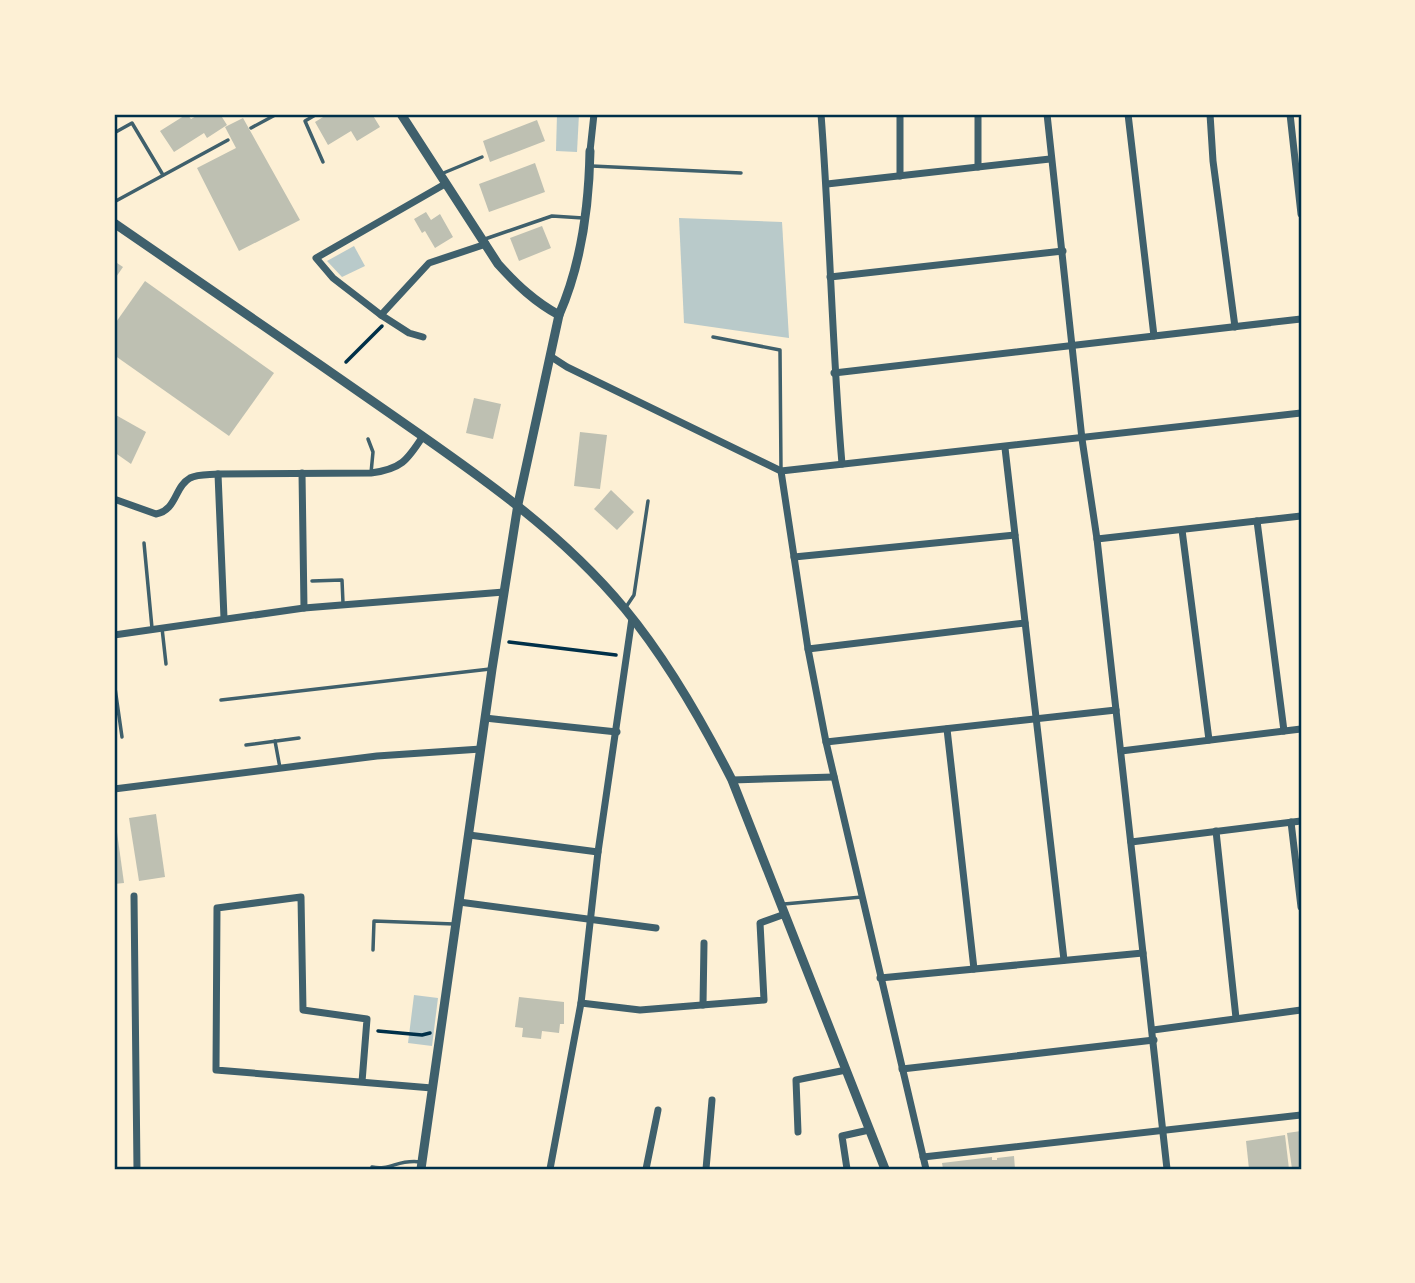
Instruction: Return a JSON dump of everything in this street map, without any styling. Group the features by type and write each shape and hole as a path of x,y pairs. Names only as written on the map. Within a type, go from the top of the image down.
{"street":[{"path":"422,1166 496,640 518,504 559,315 572,286 590,166 594,114"},
{"path":"821,114 827,184 834,373 842,464"},
{"path":"900,114 900,176"},
{"path":"978,114 978,167"},
{"path":"1047,114 1050,159 1074,345 1082,439 1097,539 1167,1169"},
{"path":"1128,114 1154,336"},
{"path":"1210,114 1213,160 1235,327"},
{"path":"1290,114 1301,214"},
{"path":"406,115 445,184 515,283 540,305 559,315"},
{"path":"827,184 1050,159"},
{"path":"424,337 409,333 381,314 333,278 316,258 445,184"},
{"path":"114,223 518,504 571,553 625,609 677,681 711,737 732,780 885,1169"},
{"path":"381,314 429,263 484,242"},
{"path":"831,277 1063,251"},
{"path":"834,373 1301,319"},
{"path":"550,356 567,368 782,471 1301,413"},
{"path":"114,499 156,514 164,513 170,508 186,482 193,476 371,473 392,470 407,460 423,436"},
{"path":"1005,448 1064,960"},
{"path":"782,471 808,649 826,742 926,1169"},
{"path":"302,473 304,608"},
{"path":"218,474 224,618"},
{"path":"1097,539 1301,516"},
{"path":"1257,521 1284,731"},
{"path":"1182,530 1209,740"},
{"path":"794,557 1015,535"},
{"path":"114,635 304,608 504,592"},
{"path":"550,1169 581,1003 598,852 632,618"},
{"path":"808,649 1025,623"},
{"path":"826,742 1116,710"},
{"path":"485,718 617,732"},
{"path":"947,729 974,969"},
{"path":"1121,751 1301,729"},
{"path":"114,789 377,756 481,749"},
{"path":"732,780 834,777"},
{"path":"1131,842 1301,821"},
{"path":"1291,822 1301,907"},
{"path":"1216,831 1236,1018"},
{"path":"469,835 598,852"},
{"path":"134,896 137,1169"},
{"path":"362,1082 367,1019 303,1010 301,897 217,908 216,1070 362,1082 432,1087"},
{"path":"459,902 656,928"},
{"path":"581,1003 640,1010 764,1000 760,923 783,909"},
{"path":"703,1005 704,943"},
{"path":"880,978 1143,953"},
{"path":"1153,1030 1301,1010"},
{"path":"902,1069 1154,1040"},
{"path":"798,1132 796,1080 846,1070"},
{"path":"706,1169 712,1100"},
{"path":"646,1169 658,1110"},
{"path":"923,1157 1301,1115"},
{"path":"847,1169 842,1136 869,1130"}],"lane":[{"path":"251,128 277,114"},
{"path":"317,114 305,121 323,162"},
{"path":"114,133 132,123 163,175"},
{"path":"114,202 228,140"},
{"path":"440,175 482,158"},
{"path":"590,166 741,173"},
{"path":"484,242 552,216 583,218"},
{"path":"713,337 780,350 782,471"},
{"path":"368,439 373,452 371,473"},
{"path":"625,609 634,595 648,501"},
{"path":"144,543 152,630"},
{"path":"312,581 342,580 344,605"},
{"path":"162,628 166,664"},
{"path":"221,700 492,668"},
{"path":"114,681 116,714 122,737"},
{"path":"246,746 299,738"},
{"path":"275,741 280,768"},
{"path":"783,909 862,897"},
{"path":"373,950 374,921 456,924"},
{"path":"372,1167 382,1169 405,1160 422,1166"}],"path":[{"path":"346,362 385,323"},
{"path":"496,640 628,656"},
{"path":"366,1031 422,1035 440,1031"}],"shaded area":[{"path":"557,114 579,114 577,152 556,151"},
{"path":"679,218 782,222 789,338 684,323"},
{"path":"354,246 365,266 342,277 327,261"},
{"path":"414,995 438,998 432,1046 408,1043"}],"building":[{"path":"187,114 191,119 200,114 220,114 227,125 207,138 204,133 174,152 160,131"},
{"path":"328,114 372,114 380,127 357,141 351,131 328,145 315,122"},
{"path":"243,118 300,220 239,251 197,168 236,148 225,127"},
{"path":"537,120 545,141 490,162 483,141"},
{"path":"535,163 545,192 489,212 479,184"},
{"path":"426,212 431,220 440,214 453,237 435,248 414,219"},
{"path":"542,226 551,248 519,261 510,238"},
{"path":"114,261 123,267 114,280"},
{"path":"145,281 274,373 229,436 114,355 114,325"},
{"path":"474,398 501,404 493,439 466,433"},
{"path":"114,414 146,432 131,464 114,452"},
{"path":"580,432 607,435 600,489 574,486"},
{"path":"611,490 634,512 617,530 594,509"},
{"path":"156,814 165,877 139,881 129,818"},
{"path":"116,825 124,883 114,884 114,826"},
{"path":"519,997 564,1002 564,1024 560,1024 559,1033 542,1031 541,1039 522,1037 523,1028 515,1027"},
{"path":"1301,1131 1301,1169 1292,1169 1287,1133"},
{"path":"1285,1135 1289,1169 1249,1169 1246,1141"},
{"path":"1014,1156 1015,1169 943,1169 942,1163 992,1157 992,1160 997,1160"}]}
